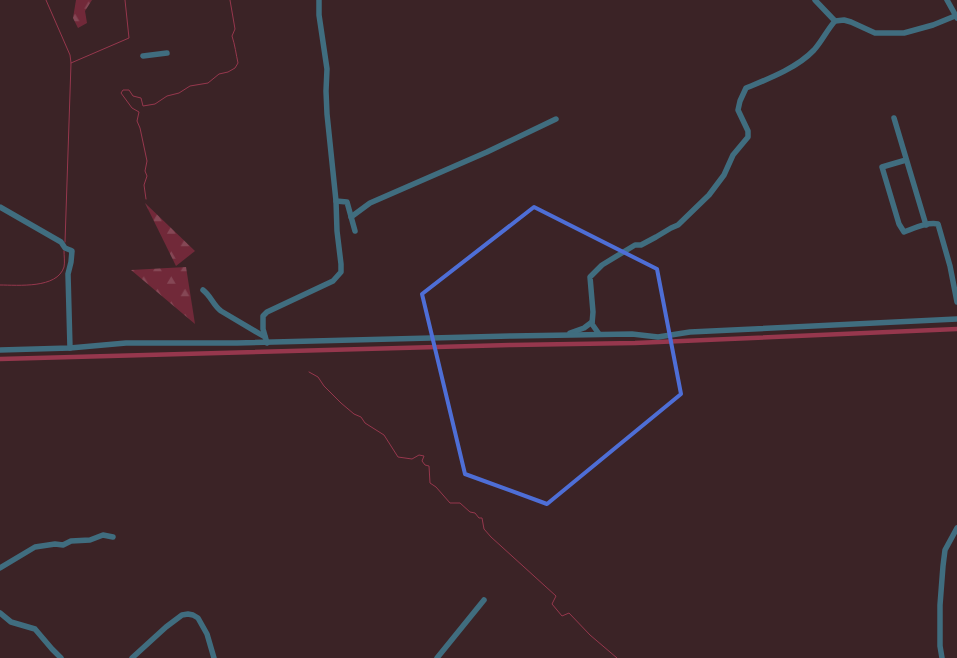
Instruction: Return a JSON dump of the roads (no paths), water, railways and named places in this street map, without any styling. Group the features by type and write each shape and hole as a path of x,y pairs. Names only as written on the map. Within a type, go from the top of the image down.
{"street":[{"path":"266,340 264,316 267,312 333,281 341,272 327,114 327,69 319,15 319,0"},
{"path":"815,0 835,21"},
{"path":"835,21 844,20 875,33 904,34 956,17 947,0"},
{"path":"600,334 594,328 592,322 590,277 592,274 602,265 635,245 641,245 678,226 710,195 724,175 733,155 748,137 748,131 738,110 746,88 806,58 824,38 835,21"},
{"path":"144,55 158,54"},
{"path":"894,118 926,225"},
{"path":"351,217 370,203 556,119"},
{"path":"906,160 882,167 902,230 904,232 926,225 938,224 950,266 957,302"},
{"path":"336,201 346,202 354,231"},
{"path":"0,207 60,242 72,252 72,262 68,274 70,348"},
{"path":"203,290 221,311 266,340"},
{"path":"0,350 70,348 126,343 266,340 600,334 632,334 658,337 677,333 705,331 957,319"},
{"path":"564,336 584,328 592,322"},
{"path":"942,658 940,646 940,605 943,566 945,550 957,528"},
{"path":"0,568 35,547 54,544 63,545 71,541 90,540 104,535 113,536"},
{"path":"437,658 484,600"},
{"path":"0,613 11,622 35,628 61,658"},
{"path":"132,658 166,627 182,615 188,614 198,618 207,634 214,658"}],"waterway":[{"path":"46,0 70,55 71,63 65,242"},
{"path":"71,63 129,38 125,0"},
{"path":"146,199 144,185 147,176 145,171 147,161 137,121 139,112 132,108 121,93 123,90 129,90 133,96 141,98 143,106 155,104 167,96 179,93 190,86 208,83 219,74 235,68 238,63 232,36 235,29 230,0"},
{"path":"0,285 36,284 54,279 64,267 64,251"},
{"path":"0,359 635,343 957,329"},
{"path":"309,372 318,377 324,386 354,414 361,417 365,423 384,435 398,457 412,459 419,455 424,456 422,461 425,465 429,466 430,483 450,503 460,503 470,512 482,518 484,529 491,537 556,596 552,604 562,616 569,613 590,635 617,658"}]}
